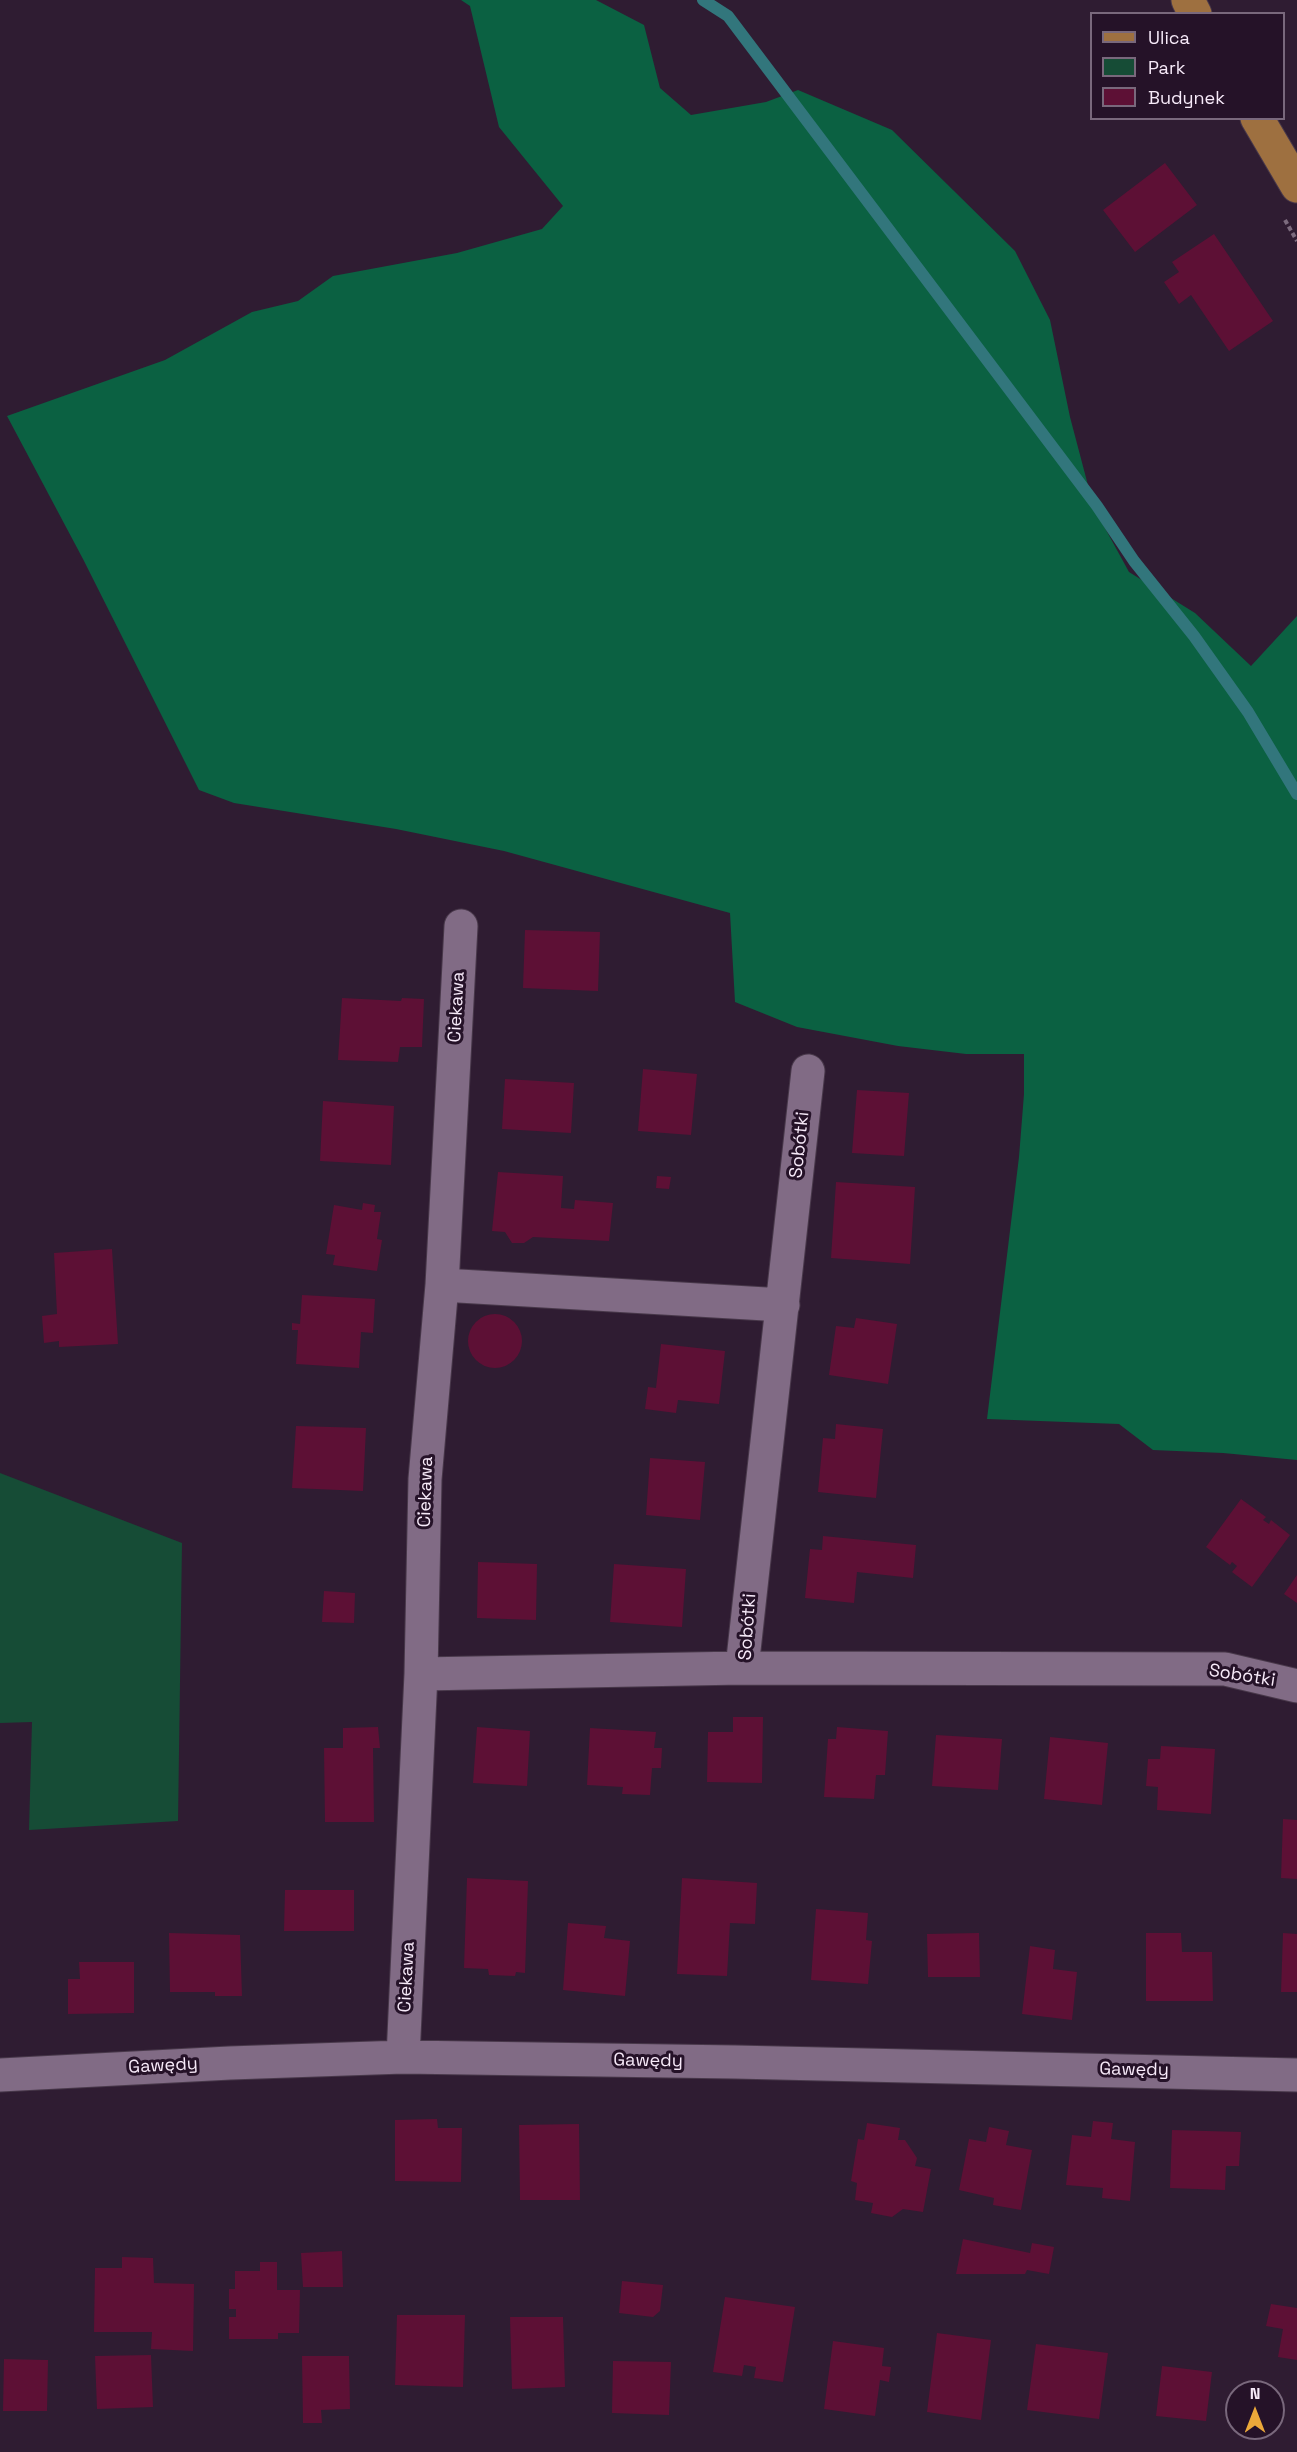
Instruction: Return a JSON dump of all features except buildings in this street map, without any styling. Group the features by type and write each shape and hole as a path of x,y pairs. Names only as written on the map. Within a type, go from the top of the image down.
{"main road":[{"path":"1258,120 1297,186"}],"street":[{"name":"Ciekawa","path":"403,2057 422,1674 426,1479 442,1285 461,926"},
{"name":"Sobótki","path":"808,1071 742,1668 1225,1670 1297,1686"},
{"path":"442,1285 783,1305"},
{"path":"422,1674 742,1668"},
{"name":"Gawędy","path":"0,2074 403,2057 747,2062 1297,2075"}],"green space":[{"path":"461,0 596,0 644,25 660,88 691,115 766,102 798,90 892,130 1015,251 1050,320 1070,417 1094,508 1129,572 1195,613 1251,666 1297,616 1297,1460 1223,1453 1153,1450 1119,1424 987,1419 1019,1157 1024,1094 1024,1054 966,1054 898,1046 797,1027 735,1002 730,913 504,851 396,829 234,803 199,790 83,559 7,416 165,360 252,312 298,301 333,276 457,253 542,229 563,206 499,127 470,6"},
{"path":"0,1473 182,1543 178,1821 29,1830 32,1722 0,1723"}],"waterway":[{"path":"703,0 728,16 1097,506 1134,561 1194,636 1248,712 1297,794"}]}
